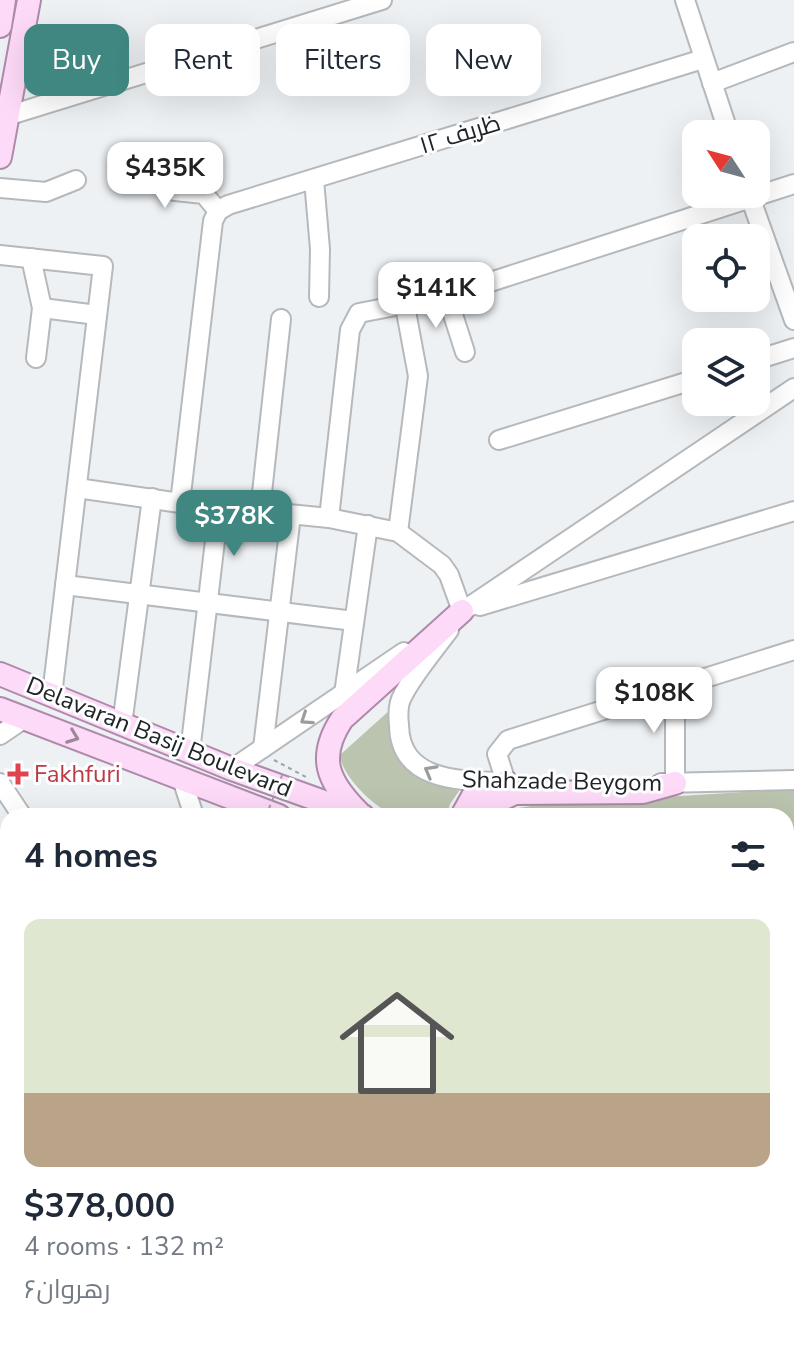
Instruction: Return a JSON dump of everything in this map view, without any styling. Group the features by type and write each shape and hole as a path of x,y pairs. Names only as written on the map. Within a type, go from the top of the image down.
{"main road":[{"path":"0,26 4,0"},
{"path":"0,157 29,0"},
{"path":"354,808 343,797 330,774 327,746 333,733 342,719 462,611"},
{"name":"Delavaran Basij Boulevard","path":"0,674 232,769 340,808"},
{"name":"Delavaran Basij Boulevard","path":"0,709 258,808"},
{"path":"466,808 473,796 506,782"},
{"path":"491,808 495,802 515,793 643,792 675,783"}],"street":[{"path":"7,116 382,0"},
{"path":"685,0 724,120"},
{"path":"712,83 794,52"},
{"name":"ظریف ۱۲","path":"218,211 228,205 703,59"},
{"path":"133,172 168,176 169,186 175,191 204,194 218,211 213,221 180,503"},
{"path":"0,188 46,192 76,180"},
{"path":"314,180 320,249 319,297"},
{"path":"770,191 794,184"},
{"path":"329,518 353,320 359,313 447,296 716,208"},
{"path":"754,208 792,307"},
{"path":"0,255 103,266 52,695"},
{"path":"31,258 42,308 36,358"},
{"path":"447,296 465,352"},
{"path":"398,532 418,376 405,306"},
{"path":"42,308 97,315"},
{"path":"260,511 281,319"},
{"path":"770,356 794,348"},
{"path":"499,440 682,383"},
{"path":"232,769 794,388"},
{"path":"77,488 180,503 329,518 398,532 442,565 449,575 462,611"},
{"path":"122,725 152,498"},
{"path":"190,752 219,507"},
{"path":"462,611 794,511"},
{"path":"263,748 291,515"},
{"path":"344,694 368,525"},
{"path":"65,585 354,621"},
{"name":"Shahzade Beygom","path":"462,611 402,696 398,718 399,740 411,760 439,777 455,781 506,782 794,780"},
{"path":"506,782 497,754 508,740 794,650"},
{"path":"675,687 675,783"},
{"path":"0,735 25,718"},
{"path":"182,779 191,808"},
{"path":"0,783 17,808"}],"path":[{"path":"269,808 283,773"}],"green space":[{"path":"390,710 393,740 405,766 425,781 459,791 449,808 381,808 360,790 345,771 341,754"},
{"path":"794,789 794,808 519,808"}],"place":[{"name":"Fakhfuri","path":"18,774"}]}
